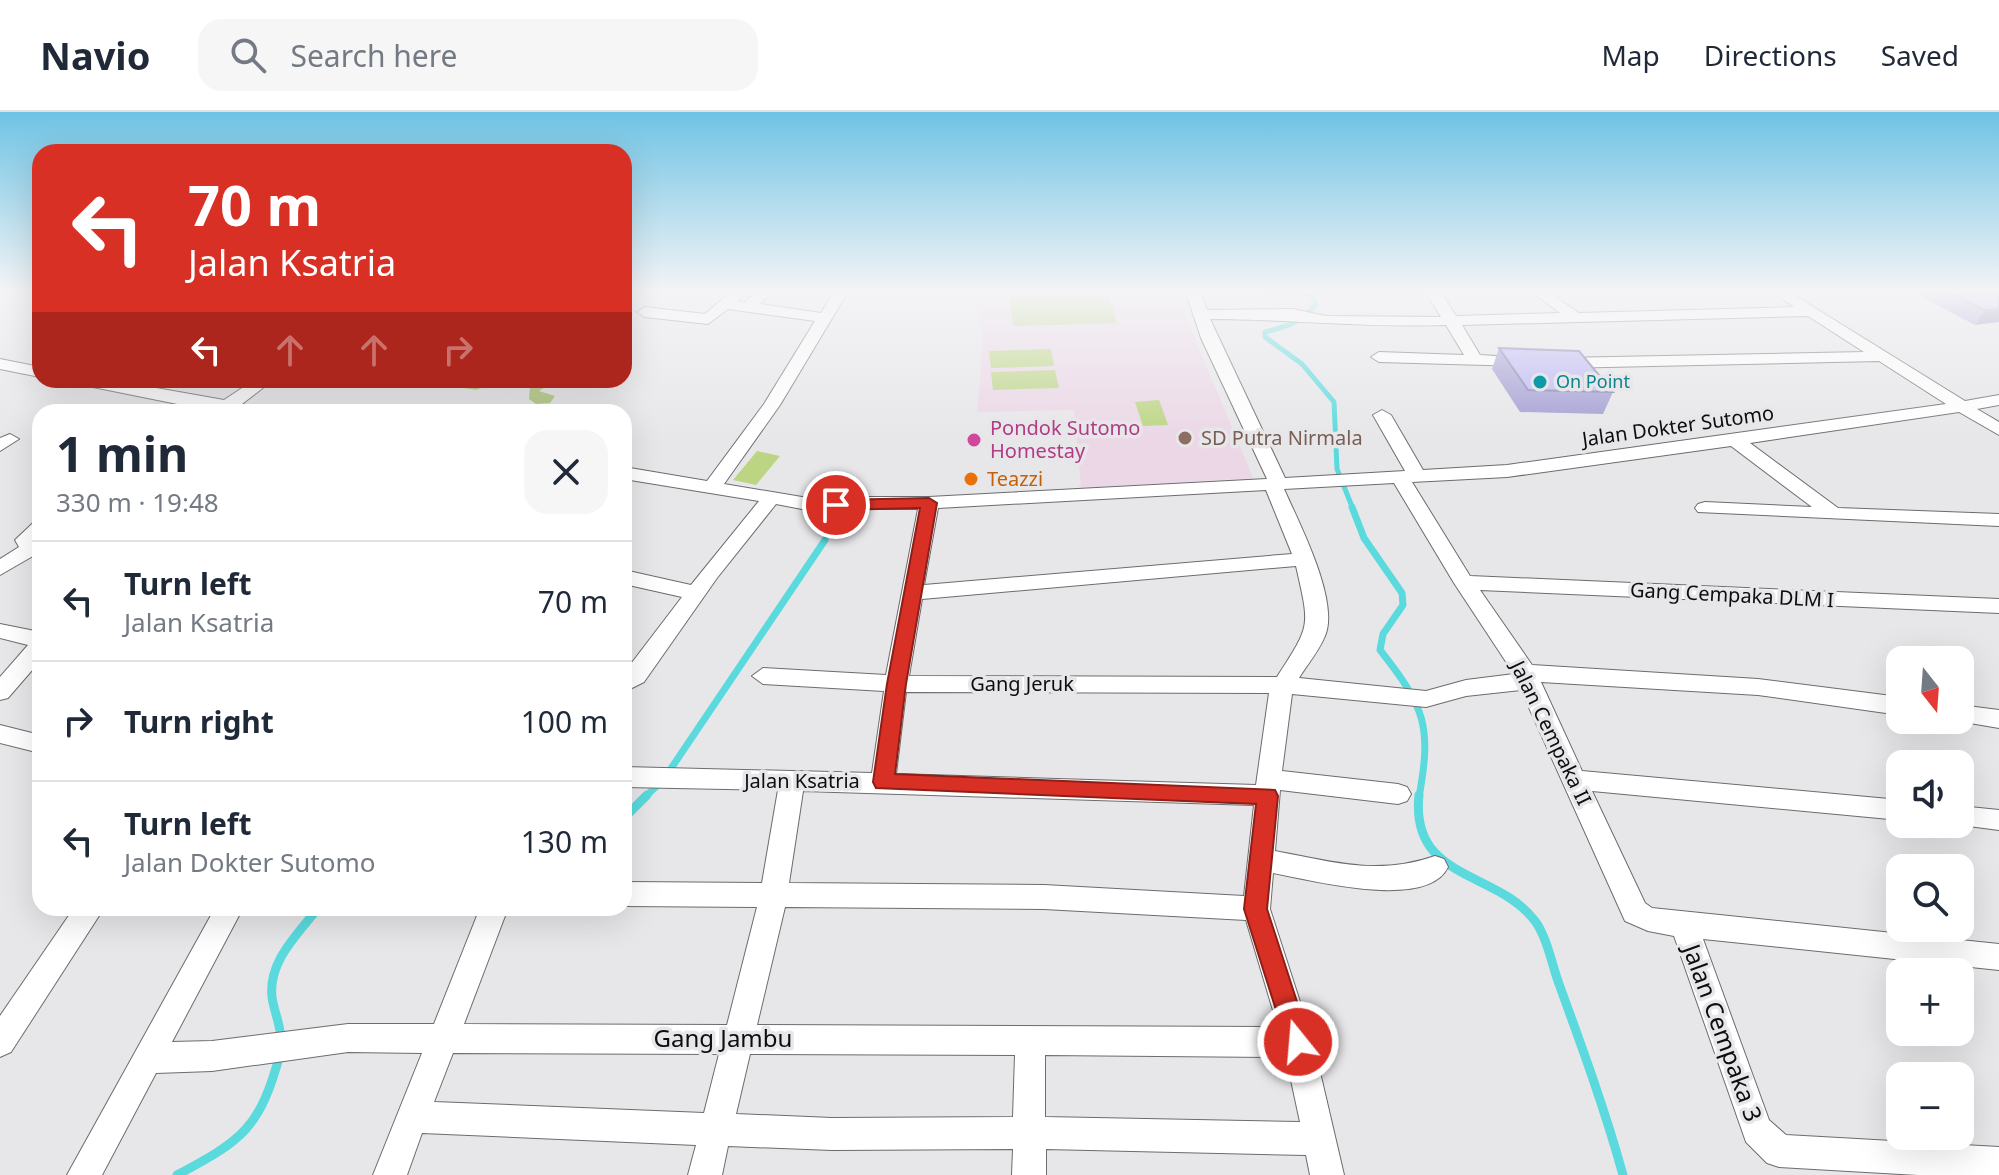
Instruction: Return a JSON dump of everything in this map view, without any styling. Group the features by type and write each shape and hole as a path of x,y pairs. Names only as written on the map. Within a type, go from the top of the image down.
{"street":[{"path":"711,489 772,405 813,340"},
{"path":"1212,340 1276,484 1304,559 1318,615 1315,635 1283,685 1272,737 1256,909 1298,1042 1327,1175"},
{"path":"1464,340 1475,359"},
{"path":"1857,340 1999,430"},
{"path":"1379,357 1599,365 1883,356"},
{"path":"0,364 32,370"},
{"path":"122,388 199,404"},
{"path":"230,404 253,388"},
{"name":"Jalan Dokter Sutomo","path":"1276,484 1507,471 1999,400"},
{"name":"Jalan Cempaka II","path":"1382,415 1408,477 1464,583 1527,677 1577,780 1635,912 1648,919 1684,925"},
{"path":"0,435 10,439 0,446"},
{"path":"1735,440 1836,515"},
{"path":"632,475 770,500 836,505 929,503 1276,484"},
{"path":"632,679 770,500"},
{"path":"883,782 896,684 929,503"},
{"path":"1705,508 1999,520"},
{"path":"0,568 32,552"},
{"path":"914,593 1304,559"},
{"path":"632,579 696,593"},
{"name":"Gang Cempaka DLM I","path":"1464,583 1999,606"},
{"path":"0,631 32,640"},
{"path":"0,674 32,645"},
{"path":"0,692 32,648"},
{"name":"Gang Jeruk","path":"763,676 896,684 1283,685 1415,698 1527,677"},
{"path":"1527,677 1758,687 1886,704"},
{"path":"1974,716 1999,719"},
{"path":"0,734 32,742"},
{"name":"Jalan Ksatria","path":"632,778 1269,788 1398,794"},
{"path":"1577,780 1702,789 1886,809"},
{"path":"705,1175 774,894 792,781"},
{"path":"1974,817 1999,820"},
{"path":"1259,859 1393,880 1420,877 1435,867"},
{"path":"632,894 1044,897 1256,909"},
{"path":"0,1042 85,916"},
{"path":"84,1175 225,916"},
{"path":"390,1175 491,916"},
{"path":"1684,925 1999,957"},
{"name":"Jalan Cempaka 3","path":"1684,925 1757,1131 1769,1145 1779,1151 1999,1163"},
{"name":"Gang Jambu","path":"150,1058 348,1038 1298,1042"},
{"path":"1029,1175 1030,1041"},
{"path":"414,1117 717,1131 1320,1139"}],"shaded area":[{"path":"983,340 1196,340 1253,478 1081,488 1074,410 977,412"}],"green space":[{"path":"1051,349 1054,366 991,368 989,351"},
{"path":"1055,370 1059,388 993,390 991,372"},
{"path":"530,388 543,388 539,391 555,396 550,403 536,404 529,399"},
{"path":"1159,400 1168,425 1143,426 1135,402"},
{"path":"757,451 780,456 756,485 733,480"}],"building":[{"path":"1499,348 1579,351 1613,392 1528,390"}],"waterway":[{"path":"1269,340 1302,364 1334,402 1337,469 1353,509"},
{"path":"1352,507 1364,538 1402,593 1403,605 1383,634 1380,650 1407,687 1421,718 1425,752 1419,797"},
{"path":"668,773 825,540"},
{"path":"645,797 660,783"},
{"path":"632,810 645,797"},
{"path":"1419,797 1420,823 1428,844 1459,871 1519,904 1539,928 1593,1079 1623,1175"},
{"path":"281,1041 272,984 286,949 312,916"},
{"path":"177,1175 218,1152 246,1129 265,1099 280,1054"}],"place":[{"name":"On Point","path":"1540,382"},
{"name":"SD Putra Nirmala","path":"1185,438"},
{"name":"Pondok Sutomo Homestay","path":"974,440"},
{"name":"Teazzi","path":"971,479"}],"route":[{"path":"836,505 929,503 896,684 883,782 1268,796 1260,844 1256,909 1298,1042"}]}
